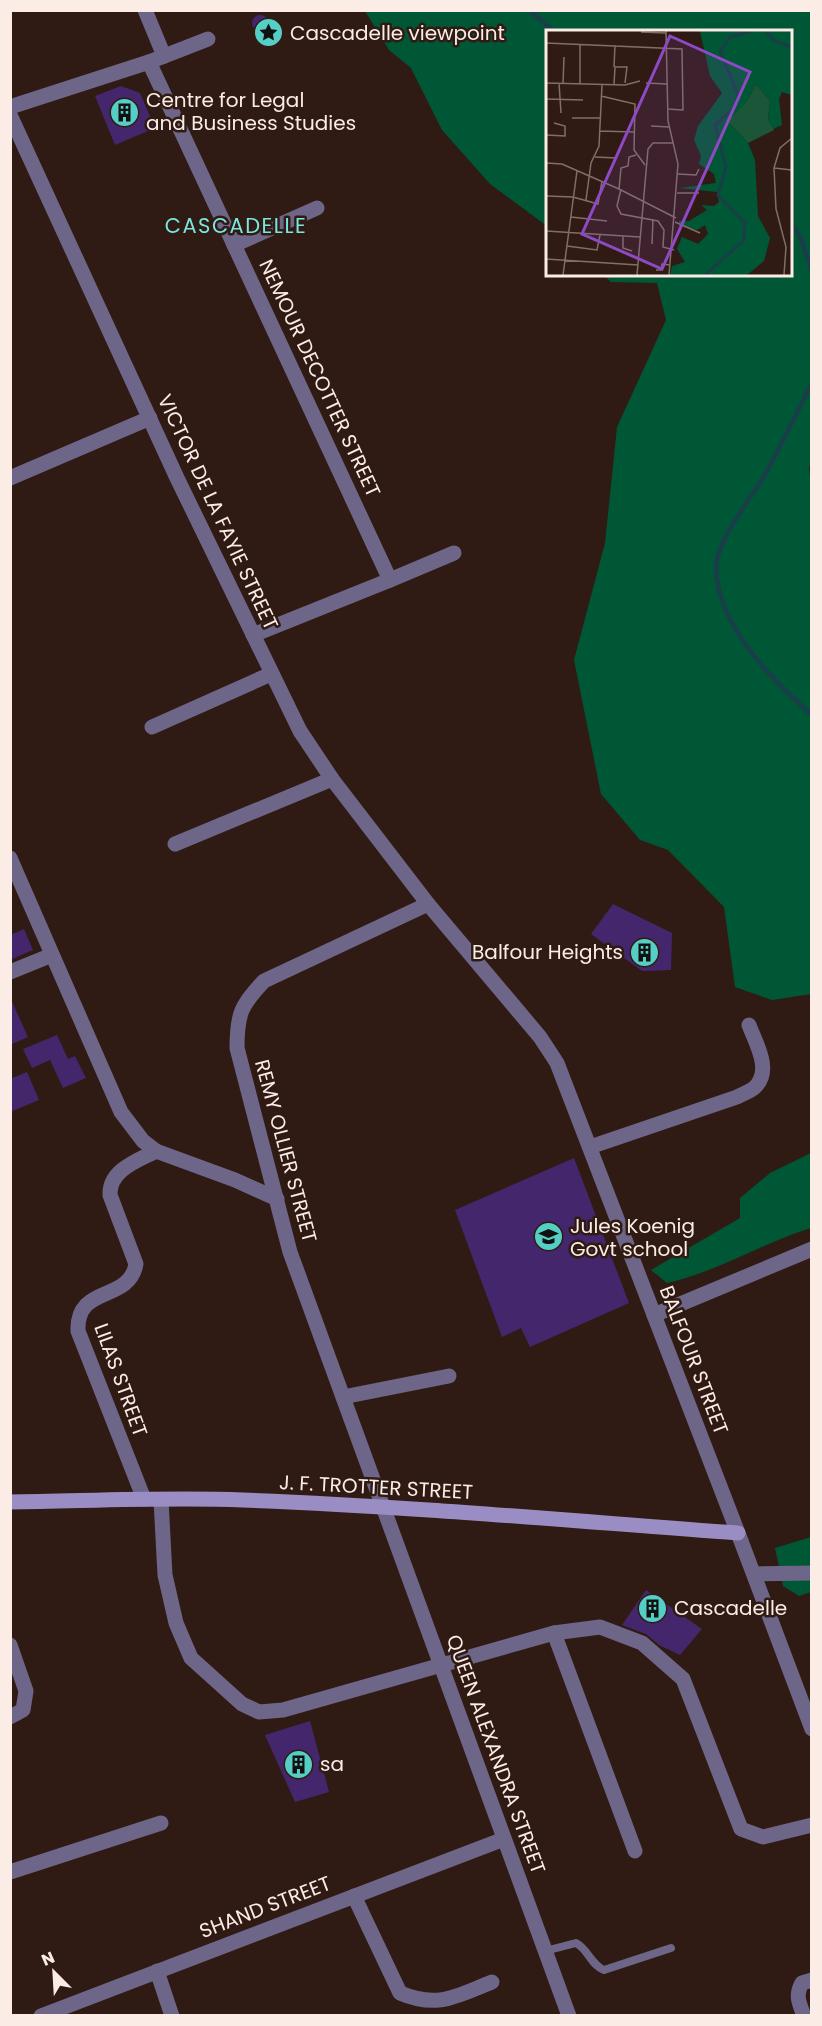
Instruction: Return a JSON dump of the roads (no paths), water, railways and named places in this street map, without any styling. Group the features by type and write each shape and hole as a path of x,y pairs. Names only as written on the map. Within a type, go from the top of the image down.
{"street":[{"path":"145,10 164,56"},
{"path":"10,107 148,62 207,39"},
{"name":"NEMOUR DECOTTER STREET","path":"148,62 390,580"},
{"name":"VICTOR DE LA FAYIE STREET","path":"10,115 150,418 300,731 332,779 428,904"},
{"path":"234,245 317,208"},
{"path":"10,478 150,418"},
{"path":"253,635 454,553"},
{"path":"152,727 272,674"},
{"path":"175,844 332,779"},
{"path":"10,858 121,1112 143,1141 156,1151 235,1180 277,1199"},
{"name":"BALFOUR STREET","path":"428,904 540,1037 557,1063 812,1729"},
{"name":"REMY OLLIER STREET","path":"384,1506 290,1252 237,1048 237,1023 246,1000 264,981 428,904"},
{"path":"10,972 52,955"},
{"path":"590,1148 754,1089 763,1077 763,1063 749,1025"},
{"name":"LILAS STREET","path":"144,1499 78,1331 78,1320 81,1310 88,1301 121,1286 129,1281 134,1273 136,1264 110,1195 110,1186 119,1171 156,1151"},
{"path":"654,1315 812,1249"},
{"path":"344,1397 449,1376"},
{"name":"J. F. TROTTER STREET","path":"10,1502 144,1499 241,1500 384,1506 738,1533"},
{"path":"161,1500 165,1575 176,1623 191,1658 242,1704 259,1712 283,1710 554,1633 600,1627 642,1643 683,1679 741,1829 764,1837 812,1825"},
{"name":"QUEEN ALEXANDRA STREET","path":"384,1506 569,2016"},
{"path":"754,1574 812,1573"},
{"path":"554,1633 635,1851"},
{"path":"10,1645 26,1691 17,1714"},
{"path":"10,1872 161,1823"},
{"name":"SHAND STREET","path":"41,2016 504,1839"},
{"path":"354,1896 400,1993 416,2000 442,2001 492,1982"},
{"path":"157,1971 172,2016"},
{"path":"804,2016 797,1998 798,1990 802,1983 812,1980"}],"lane":[{"path":"545,1951 576,1943 582,1946 599,1969 604,1970 670,1948"}],"waterway":[{"path":"529,10 553,30"},
{"path":"792,226 800,236 812,272"},
{"path":"812,383 762,480 728,532 717,557 716,569 719,590 726,611 737,631 780,685 812,715"}],"place":[{"name":"Cascadelle viewpoint","path":"269,33"},
{"name":"Centre for Legal and Business Studies","path":"125,112"},
{"name":"Balfour Heights","path":"644,952"},
{"name":"Jules Koenig Govt school","path":"549,1237"},
{"name":"Cascadelle","path":"653,1608"},
{"name":"sa","path":"299,1764"}],"district":[{"name":"CASCADELLE","path":"236,226"}]}
